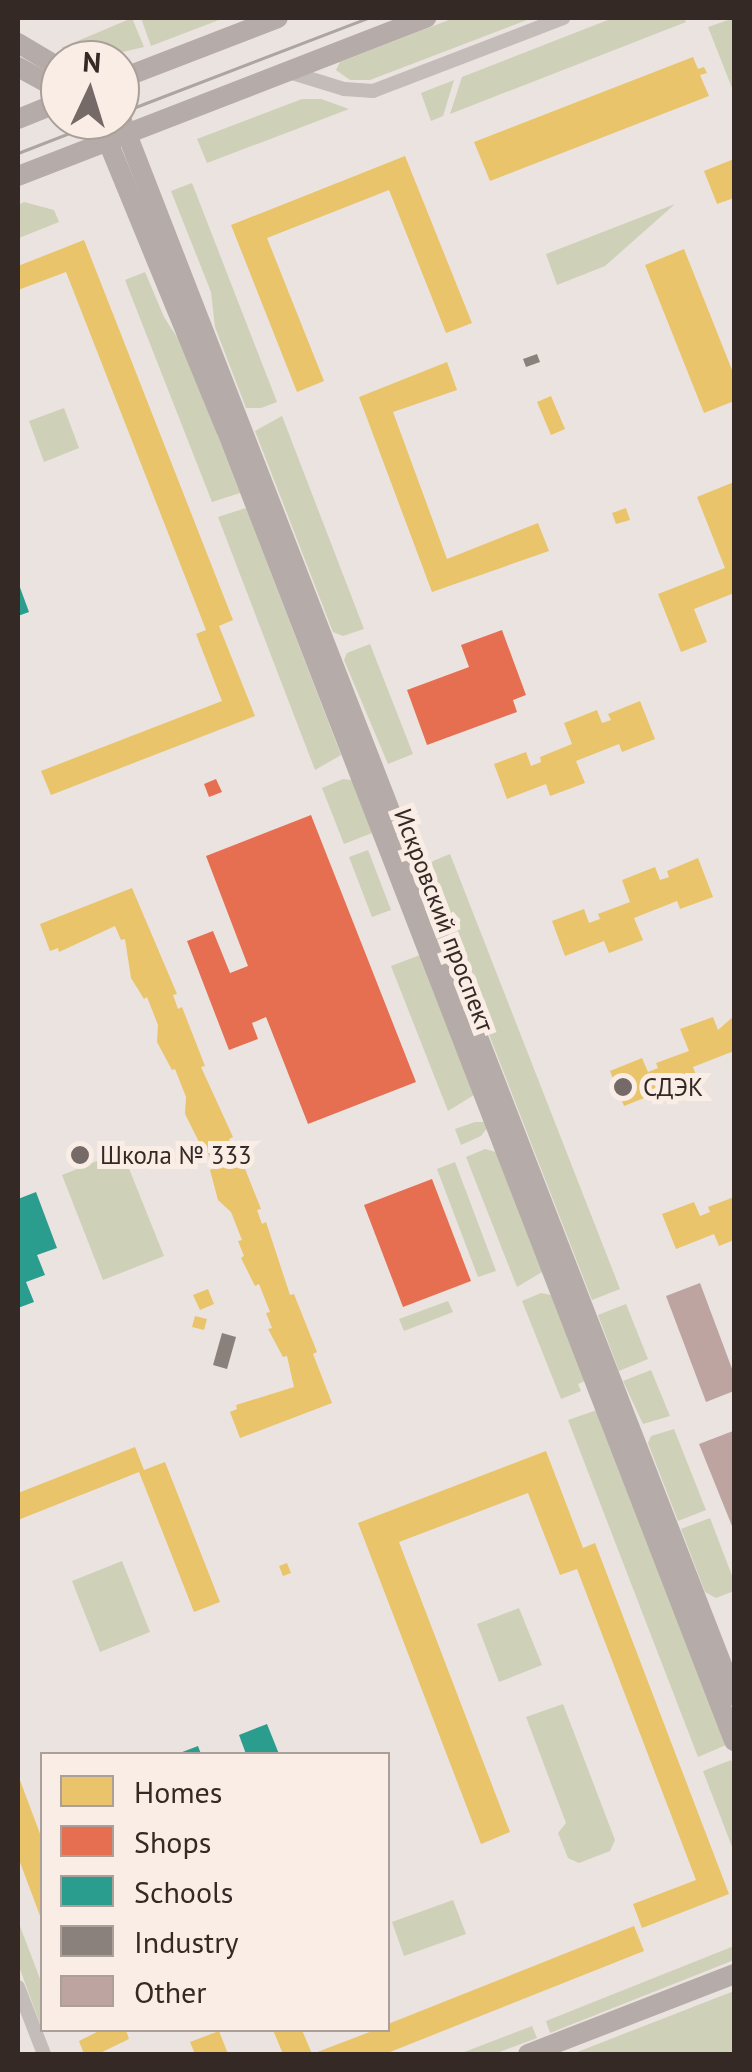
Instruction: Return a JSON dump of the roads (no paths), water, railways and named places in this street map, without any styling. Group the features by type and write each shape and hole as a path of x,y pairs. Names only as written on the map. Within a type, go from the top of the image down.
{"street":[{"path":"140,71 278,18"},
{"path":"140,123 426,18"},
{"path":"288,71 344,89 373,91 564,18"},
{"path":"18,43 40,56"},
{"path":"18,67 40,79"},
{"path":"18,176 98,140"},
{"name":"Искровский проспект","path":"124,140 734,1696"},
{"name":"Искровский проспект","path":"124,140 734,1742"},
{"path":"528,2054 734,1974"},
{"path":"18,1987 44,2054"}],"tram line":[{"path":"140,105 367,18"},
{"path":"18,153 51,140"}],"place":[{"name":"СДЭК","path":"623,1087"},
{"name":"Школа № 333","path":"80,1155"}]}
